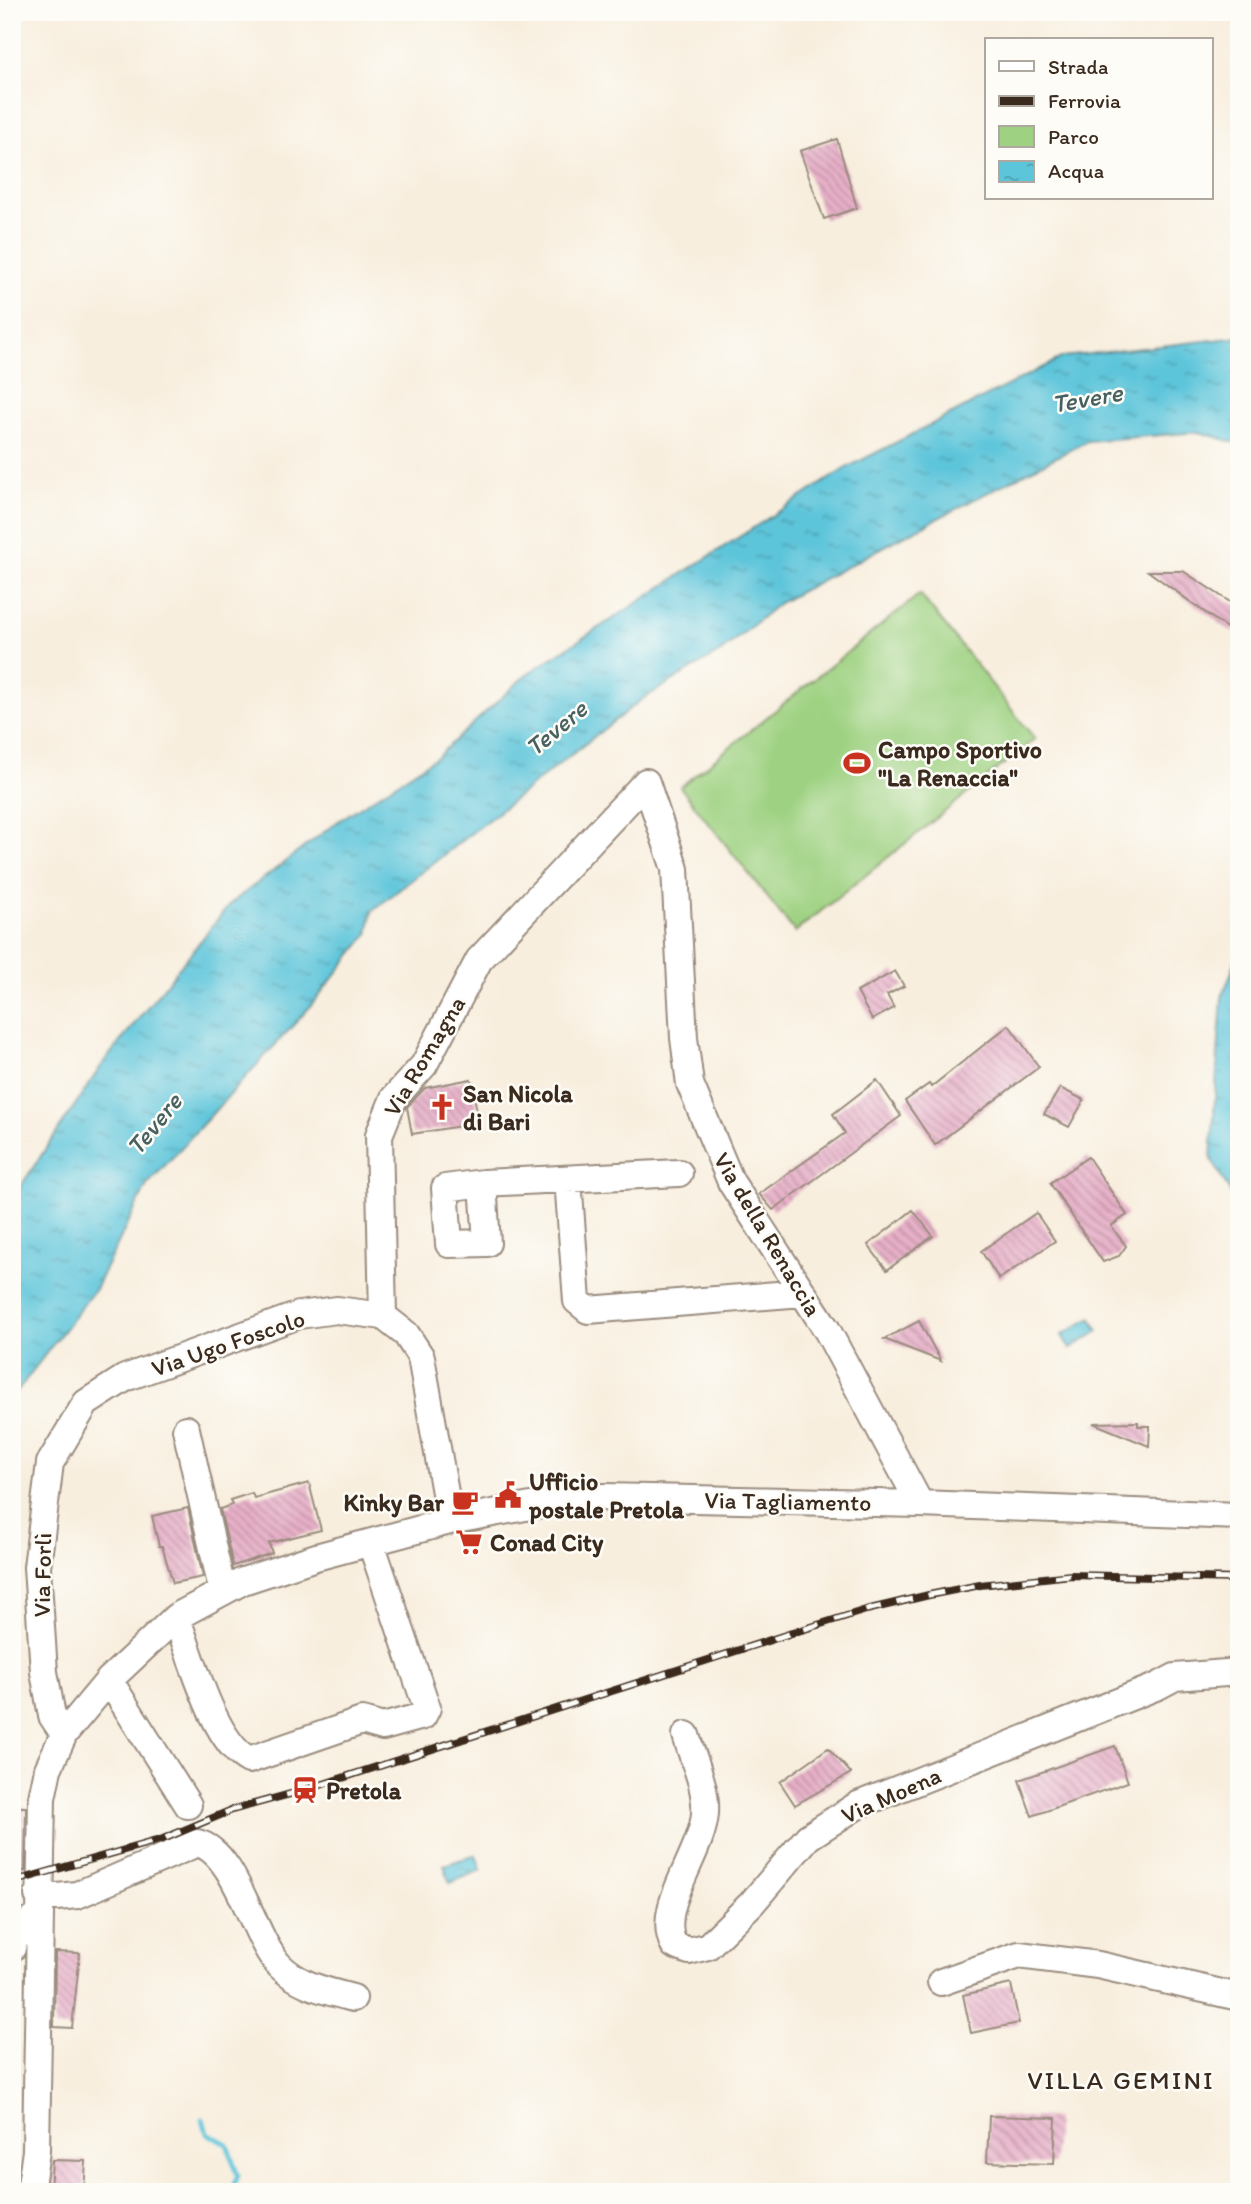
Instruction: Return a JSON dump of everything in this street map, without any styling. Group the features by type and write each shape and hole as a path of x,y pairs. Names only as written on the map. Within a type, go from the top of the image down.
{"street":[{"name":"Via Romagna","path":"383,1316 379,1135 394,1098 424,1065 479,960 646,782"},
{"name":"Via della Renaccia","path":"646,782 675,869 684,1038 690,1084 731,1182 827,1330 920,1504"},
{"path":"483,1184 679,1173"},
{"path":"568,1180 577,1301 588,1310 803,1293"},
{"name":"Via Ugo Foscolo","path":"75,1418 86,1403 125,1378 299,1315 338,1310 383,1316"},
{"path":"383,1316 405,1334 421,1357 450,1521"},
{"name":"Via Forlì","path":"64,1734 52,1716 44,1672 37,1567 50,1463 75,1418"},
{"path":"186,1429 222,1590"},
{"name":"Via Tagliamento","path":"30,2192 36,2151 38,1906 42,1798 48,1769 64,1734 109,1680 176,1617 222,1590 316,1557 450,1521 552,1502 604,1497 920,1504 1239,1517"},
{"path":"176,1617 218,1724 237,1754 249,1760 362,1721 383,1727 423,1716 427,1708 371,1543"},
{"name":"Via Moena","path":"686,1735 703,1791 705,1815 670,1914 667,1933 674,1945 689,1951 708,1946 752,1903 808,1837 858,1805 1175,1677 1239,1672"},
{"path":"109,1680 188,1805"},
{"path":"12,1948 14,1936 38,1906 57,1898 77,1895 197,1843 207,1845 221,1859 279,1965 305,1984 353,1998"},
{"path":"941,1982 1019,1955 1098,1965 1239,1997"}],"green space":[{"name":"Campo Sportivo \"La Renaccia\"","path":"920,594 1035,739 795,932 680,787"}],"water":[{"name":"Tevere","path":"1239,337 1239,444 1199,432 1087,441 779,603 722,651 641,700 372,911 368,934 308,1009 147,1185 95,1289 12,1398 12,1199 104,1062 230,904 337,822 438,756 527,674 846,468 1063,357"},
{"path":"1239,953 1239,1208 1211,1158 1222,997"},
{"path":"1091,1318 1099,1331 1070,1349 1062,1335"},
{"path":"476,1855 481,1870 450,1883 444,1865"}],"building":[{"path":"837,139 857,208 824,219 800,151"},
{"path":"1148,571 1183,571 1239,608 1239,620 1232,632"},
{"path":"895,971 904,986 887,995 894,1008 872,1020 857,992"},
{"path":"1009,1025 1039,1067 935,1145 905,1101 929,1084 931,1087"},
{"name":"San Nicola di Bari","path":"471,1079 479,1123 412,1134 407,1107 425,1088"},
{"path":"877,1080 901,1116 773,1210 759,1194 845,1133 833,1114"},
{"path":"1060,1088 1084,1100 1069,1127 1044,1114"},
{"path":"1088,1157 1127,1215 1111,1226 1126,1246 1119,1256 1103,1262 1050,1183"},
{"path":"913,1210 933,1236 887,1270 868,1245"},
{"path":"1036,1213 1055,1241 999,1279 981,1251"},
{"path":"919,1321 941,1361 884,1339"},
{"path":"1138,1422 1138,1426 1150,1426 1149,1446 1093,1423"},
{"path":"309,1483 321,1530 269,1543 272,1553 233,1566 220,1509 232,1505 230,1500 252,1493 254,1498"},
{"path":"188,1508 203,1577 173,1583 162,1546 159,1546 152,1516"},
{"path":"1115,1746 1128,1782 1032,1816 1019,1780"},
{"path":"828,1748 851,1773 795,1805 780,1782"},
{"path":"12,1807 26,1807 25,1871 12,1871"},
{"path":"55,1952 80,1953 72,2028 54,2027"},
{"path":"1011,1984 1019,2023 971,2033 963,1995"},
{"path":"989,2116 1056,2118 1054,2164 987,2162"},
{"path":"52,2160 86,2161 84,2192 50,2192"}],"waterway":[{"path":"203,2119 207,2133 227,2144 238,2176 230,2192"}],"railway":[{"path":"12,1882 163,1839 232,1810 305,1790 866,1610 980,1585 1071,1575 1239,1579"}],"place":[{"name":"Campo Sportivo \"La Renaccia\"","path":"857,763"},
{"name":"San Nicola di Bari","path":"442,1107"},
{"name":"Ufficio postale Pretola","path":"508,1495"},
{"name":"Kinky Bar","path":"465,1502"},
{"name":"Conad City","path":"469,1542"},
{"name":"Pretola","path":"305,1790"}],"district":[{"name":"VILLA GEMINI","path":"1121,2080"}]}
